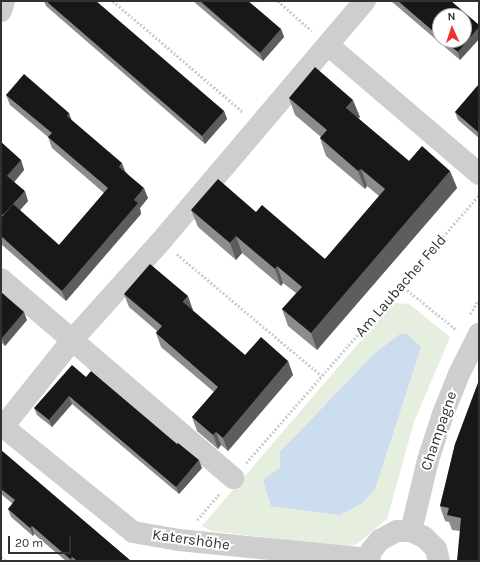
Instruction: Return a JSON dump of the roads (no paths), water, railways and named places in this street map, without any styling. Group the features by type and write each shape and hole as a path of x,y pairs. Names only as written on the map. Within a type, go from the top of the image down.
{"street":[{"path":"1,10 4,1"},
{"path":"2,427 73,339 162,240 365,1"},
{"path":"328,45 479,174"},
{"path":"1,279 73,339 233,478"},
{"name":"Champagne","path":"411,531 428,460 442,414 476,338"},
{"name":"Katershöhe","path":"2,427 133,532 179,540 369,560"},
{"path":"369,560 371,551 380,540 398,531 411,531 424,537 436,549 439,561"}],"water":[{"path":"400,334 407,334 421,347 375,489 362,503 340,515 271,506 263,480 280,468 280,452 374,354"}]}
